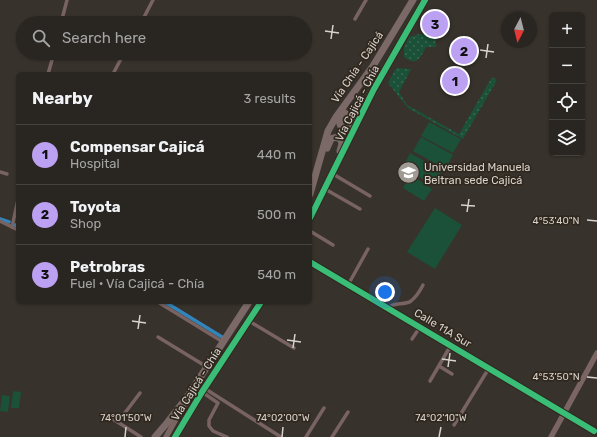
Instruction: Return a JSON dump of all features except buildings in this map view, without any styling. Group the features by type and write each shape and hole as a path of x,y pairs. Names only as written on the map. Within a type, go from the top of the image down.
{"highway":[{"name":"Vía Chía - Cajicá","path":"312,186 328,131 336,117 373,66 413,0"},
{"name":"Vía Cajicá - Chía","path":"312,214 374,89 425,0"},
{"path":"356,90 354,100 339,121 344,128 350,127 381,68 388,64"},
{"path":"315,175 321,169 329,143 334,137 340,139 342,144 334,165 334,172"},
{"path":"155,437 188,396 248,304"},
{"name":"Vía Cajicá - Chía","path":"175,437 203,390 260,304"}],"main road":[{"path":"550,437 597,353"},
{"path":"166,437 188,396"}],"street":[{"path":"63,16 67,0"},
{"path":"145,16 154,0"},
{"path":"355,19 366,0"},
{"path":"49,72 52,60"},
{"path":"114,72 120,60"},
{"path":"0,172 7,174"},
{"path":"334,172 370,196"},
{"path":"325,189 360,209"},
{"path":"12,226 16,209"},
{"path":"0,221 16,229"},
{"path":"312,232 333,245"},
{"path":"348,285 368,249"},
{"name":"Calle 11A Sur","path":"312,263 594,431"},
{"path":"388,308 392,304 410,302 418,294 423,285"},
{"path":"161,304 223,342"},
{"path":"249,321 294,348"},
{"path":"412,339 420,327"},
{"path":"158,337 207,367"},
{"path":"430,381 451,345"},
{"path":"438,366 452,374"},
{"path":"454,425 489,368"},
{"path":"203,390 218,403 209,420 209,426 213,430 227,437"},
{"path":"203,390 281,437"},
{"path":"118,422 140,393"},
{"path":"306,437 324,408"},
{"path":"332,437 348,412"},
{"path":"105,414 142,437"}],"green space":[{"path":"419,34 436,36 436,47 426,47 418,60 408,60 404,57 404,48 409,37"},
{"path":"396,68 411,69 399,92 407,105 459,134 492,77 497,80 463,139 408,108 388,83"},
{"path":"429,122 461,139 453,153 421,136"},
{"path":"421,137 453,155 445,169 413,151"},
{"path":"410,153 442,171 434,185 402,168"},
{"path":"411,175 432,189 424,201 403,188"},
{"path":"435,208 462,225 435,269 407,252"},
{"path":"13,391 21,392 19,408 11,408"},
{"path":"2,395 10,396 8,412 0,411"}],"waterway":[{"path":"0,219 9,222"},
{"path":"168,304 222,337"}],"cycle path":[{"path":"312,214 374,89 425,0"},
{"path":"312,263 594,431"},
{"path":"175,437 202,392 260,304"}],"place":[{"name":"Petrobras","path":"435,24"},
{"name":"Toyota","path":"464,51"},
{"name":"Compensar Cajicá","path":"455,81"},
{"name":"Universidad Manuela Beltran sede Cajicá","path":"408,173"}]}
